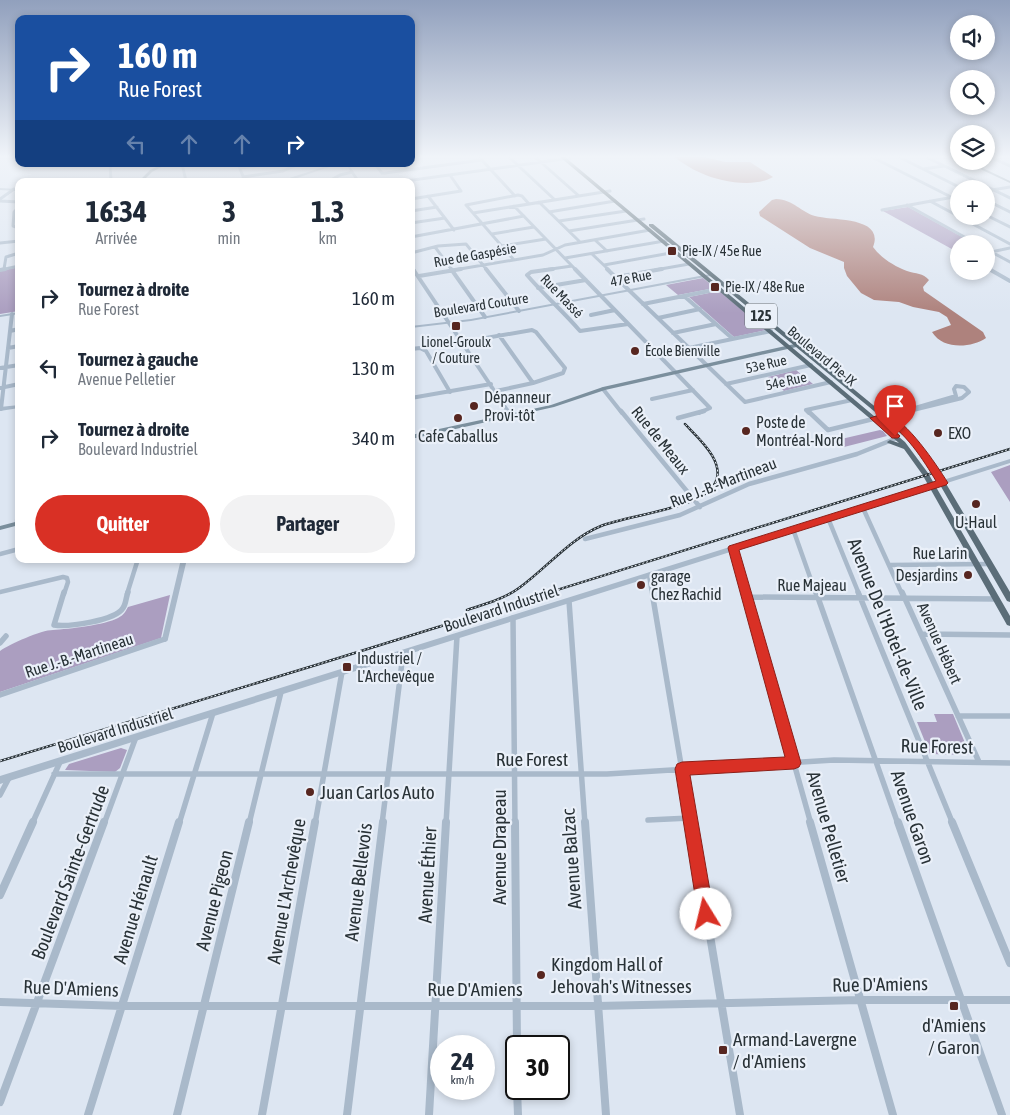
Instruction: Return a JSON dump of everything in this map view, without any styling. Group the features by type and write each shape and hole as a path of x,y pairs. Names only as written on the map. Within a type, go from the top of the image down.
{"main road":[{"name":"Boulevard Pie-IX","path":"632,209 888,416 920,449 1010,599"},
{"name":"Boulevard Pie-IX","path":"626,211 875,418 907,447 933,486 1010,623"},
{"path":"415,436 511,416 552,406 603,389 799,345"},
{"path":"890,442 907,447"},
{"path":"0,528 15,524"}],"street":[{"path":"439,209 454,230"},
{"path":"470,209 514,260"},
{"path":"473,213 496,209"},
{"path":"517,209 710,408 706,411 678,418"},
{"path":"546,209 580,242"},
{"path":"549,212 567,209"},
{"path":"882,210 887,209"},
{"path":"914,209 961,235"},
{"path":"945,209 1010,244"},
{"path":"15,211 13,226 15,227"},
{"path":"559,221 626,211"},
{"path":"415,236 524,216"},
{"path":"415,222 446,218"},
{"path":"569,231 644,219"},
{"path":"995,220 1010,227"},
{"path":"492,234 534,227"},
{"name":"Rue de Gaspésie","path":"419,276 546,254 562,246 650,230"},
{"path":"502,246 546,239"},
{"path":"595,240 606,251"},
{"path":"565,258 670,240"},
{"path":"0,243 15,241"},
{"path":"415,252 459,243 467,245 519,311"},
{"path":"434,247 485,317"},
{"path":"995,250 1010,248"},
{"path":"604,265 676,252"},
{"path":"995,253 1010,262"},
{"path":"15,254 6,257 2,269 15,267"},
{"path":"592,254 726,384"},
{"path":"616,277 690,264"},
{"name":"Rue Massé","path":"572,266 527,274 538,288 582,331 628,324"},
{"path":"415,271 511,416"},
{"path":"995,273 1010,281"},
{"name":"47e Rue","path":"554,304 712,275"},
{"path":"538,288 586,280"},
{"path":"643,304 719,289"},
{"path":"684,296 733,339"},
{"name":"Boulevard Couture","path":"415,327 450,323 554,304"},
{"path":"658,318 700,309"},
{"path":"591,315 615,310"},
{"path":"12,314 2,387 1,409 15,407"},
{"path":"0,316 15,314"},
{"path":"673,333 716,324"},
{"path":"10,331 15,330"},
{"path":"463,342 527,330 536,332 565,368 564,371 533,383 496,392"},
{"path":"689,348 771,331"},
{"path":"498,335 533,383"},
{"path":"8,348 15,347"},
{"path":"415,349 420,348 426,351 450,392"},
{"name":"53e Rue","path":"726,384 811,365"},
{"path":"0,368 15,366"},
{"name":"54e Rue","path":"726,384 745,402 831,382"},
{"path":"415,398 491,384"},
{"path":"2,387 15,385"},
{"path":"852,400 806,410 828,430 875,418 888,416 962,398 969,392 964,387 956,386 954,389 956,396 888,416"},
{"name":"Rue de Meaux","path":"603,389 700,507"},
{"path":"652,399 693,390"},
{"name":"Rue J.-B.-Martineau","path":"585,539 667,518 700,507 749,484 857,454 897,438"},
{"name":"Boulevard Industriel","path":"0,780 1010,461"},
{"name":"Avenue Hébert","path":"863,508 979,762"},
{"name":"Avenue De l'Hotel-de-Ville","path":"828,518 1010,963"},
{"name":"Avenue Garon","path":"793,529 1002,1115"},
{"name":"Avenue Pelletier","path":"733,548 893,1115"},
{"path":"0,554 15,550"},
{"path":"0,592 57,577 66,578 68,582 54,620 54,625 60,626 99,619 118,614 123,608 137,563"},
{"path":"165,639 170,610 183,563"},
{"name":"Rue Larin","path":"889,565 990,564"},
{"path":"650,575 740,1115"},
{"name":"Rue Majeau","path":"747,597 996,599"},
{"name":"Avenue Balzac","path":"569,601 606,1115"},
{"name":"Avenue Drapeau","path":"513,618 517,1035"},
{"path":"921,634 1010,636"},
{"path":"0,643 6,636"},
{"name":"Avenue Éthier","path":"429,1115 457,636"},
{"name":"Rue J.-B.-Martineau","path":"0,695 165,639"},
{"name":"Avenue Bellevois","path":"347,1115 403,654"},
{"name":"Avenue L'Archevêque","path":"262,1115 342,672"},
{"name":"Avenue Pigeon","path":"178,1115 281,692"},
{"name":"Avenue Hénault","path":"88,1115 213,713"},
{"path":"958,716 1010,716"},
{"name":"Boulevard Sainte-Gertrude","path":"0,1102 124,774 136,737"},
{"name":"Rue Forest","path":"54,774 582,774 876,760 1010,763"},
{"path":"0,895 60,762"},
{"path":"0,795 9,777"},
{"path":"648,820 690,818"},
{"name":"Rue D'Amiens","path":"0,1002 122,1006 598,1006 861,1000 1010,1000"},
{"path":"518,1100 518,1115"}],"shaded area":[{"path":"762,209 801,209 815,216 864,225 871,230 875,237 873,247 880,255 897,267 927,278 929,280 923,287 924,291 983,332 986,338 973,344 958,346 943,342 932,332 951,325 947,317 939,312 899,302 874,300 861,293 847,276 844,262 810,248 760,216 759,212"},
{"path":"912,209 959,235 950,235 950,248 883,211"},
{"path":"15,268 15,312 0,314 0,271"},
{"path":"703,278 715,288 678,295 666,285"},
{"path":"719,291 766,330 734,337 689,297"},
{"path":"796,370 813,384 784,391 768,377"},
{"path":"880,430 887,436 844,447 837,440"},
{"path":"1010,465 1010,502 991,472"},
{"path":"170,595 161,638 0,692 0,651 5,648 41,632 105,623 122,616 128,607"},
{"path":"934,714 953,714 970,755 930,754 917,722 937,722"},
{"path":"121,748 127,750 120,768 115,772 65,770 69,764"}],"railway":[{"path":"467,610 513,592 568,546 601,526 679,506 706,493 714,485 717,477 717,468 710,451 685,424"},
{"path":"0,761 316,665 1010,449"}],"place":[{"name":"Pie-IX / 45e Rue","path":"672,251"},
{"name":"Pie-IX / 48e Rue","path":"715,287"},
{"name":"Lionel-Groulx / Couture","path":"456,326"},
{"name":"École Bienville","path":"635,351"},
{"name":"Dépanneur Provi-tôt","path":"474,406"},
{"name":"Cafe Caballus","path":"458,418"},
{"name":"Poste de Montréal-Nord","path":"746,431"},
{"name":"EXO","path":"938,433"},
{"name":"U-Haul","path":"976,504"},
{"name":"Desjardins","path":"968,575"},
{"name":"garage Chez Rachid","path":"641,585"},
{"name":"Industriel / L'Archevêque","path":"347,667"},
{"name":"Juan Carlos Auto","path":"310,792"},
{"name":"Kingdom Hall of Jehovah's Witnesses","path":"541,975"},
{"name":"d'Amiens / Garon","path":"954,1006"},
{"name":"Armand-Lavergne / d'Amiens","path":"723,1050"}],"route":[{"path":"706,914 682,769 794,763 733,548 942,483 928,459 910,438 885,416 875,418 895,436"}]}
